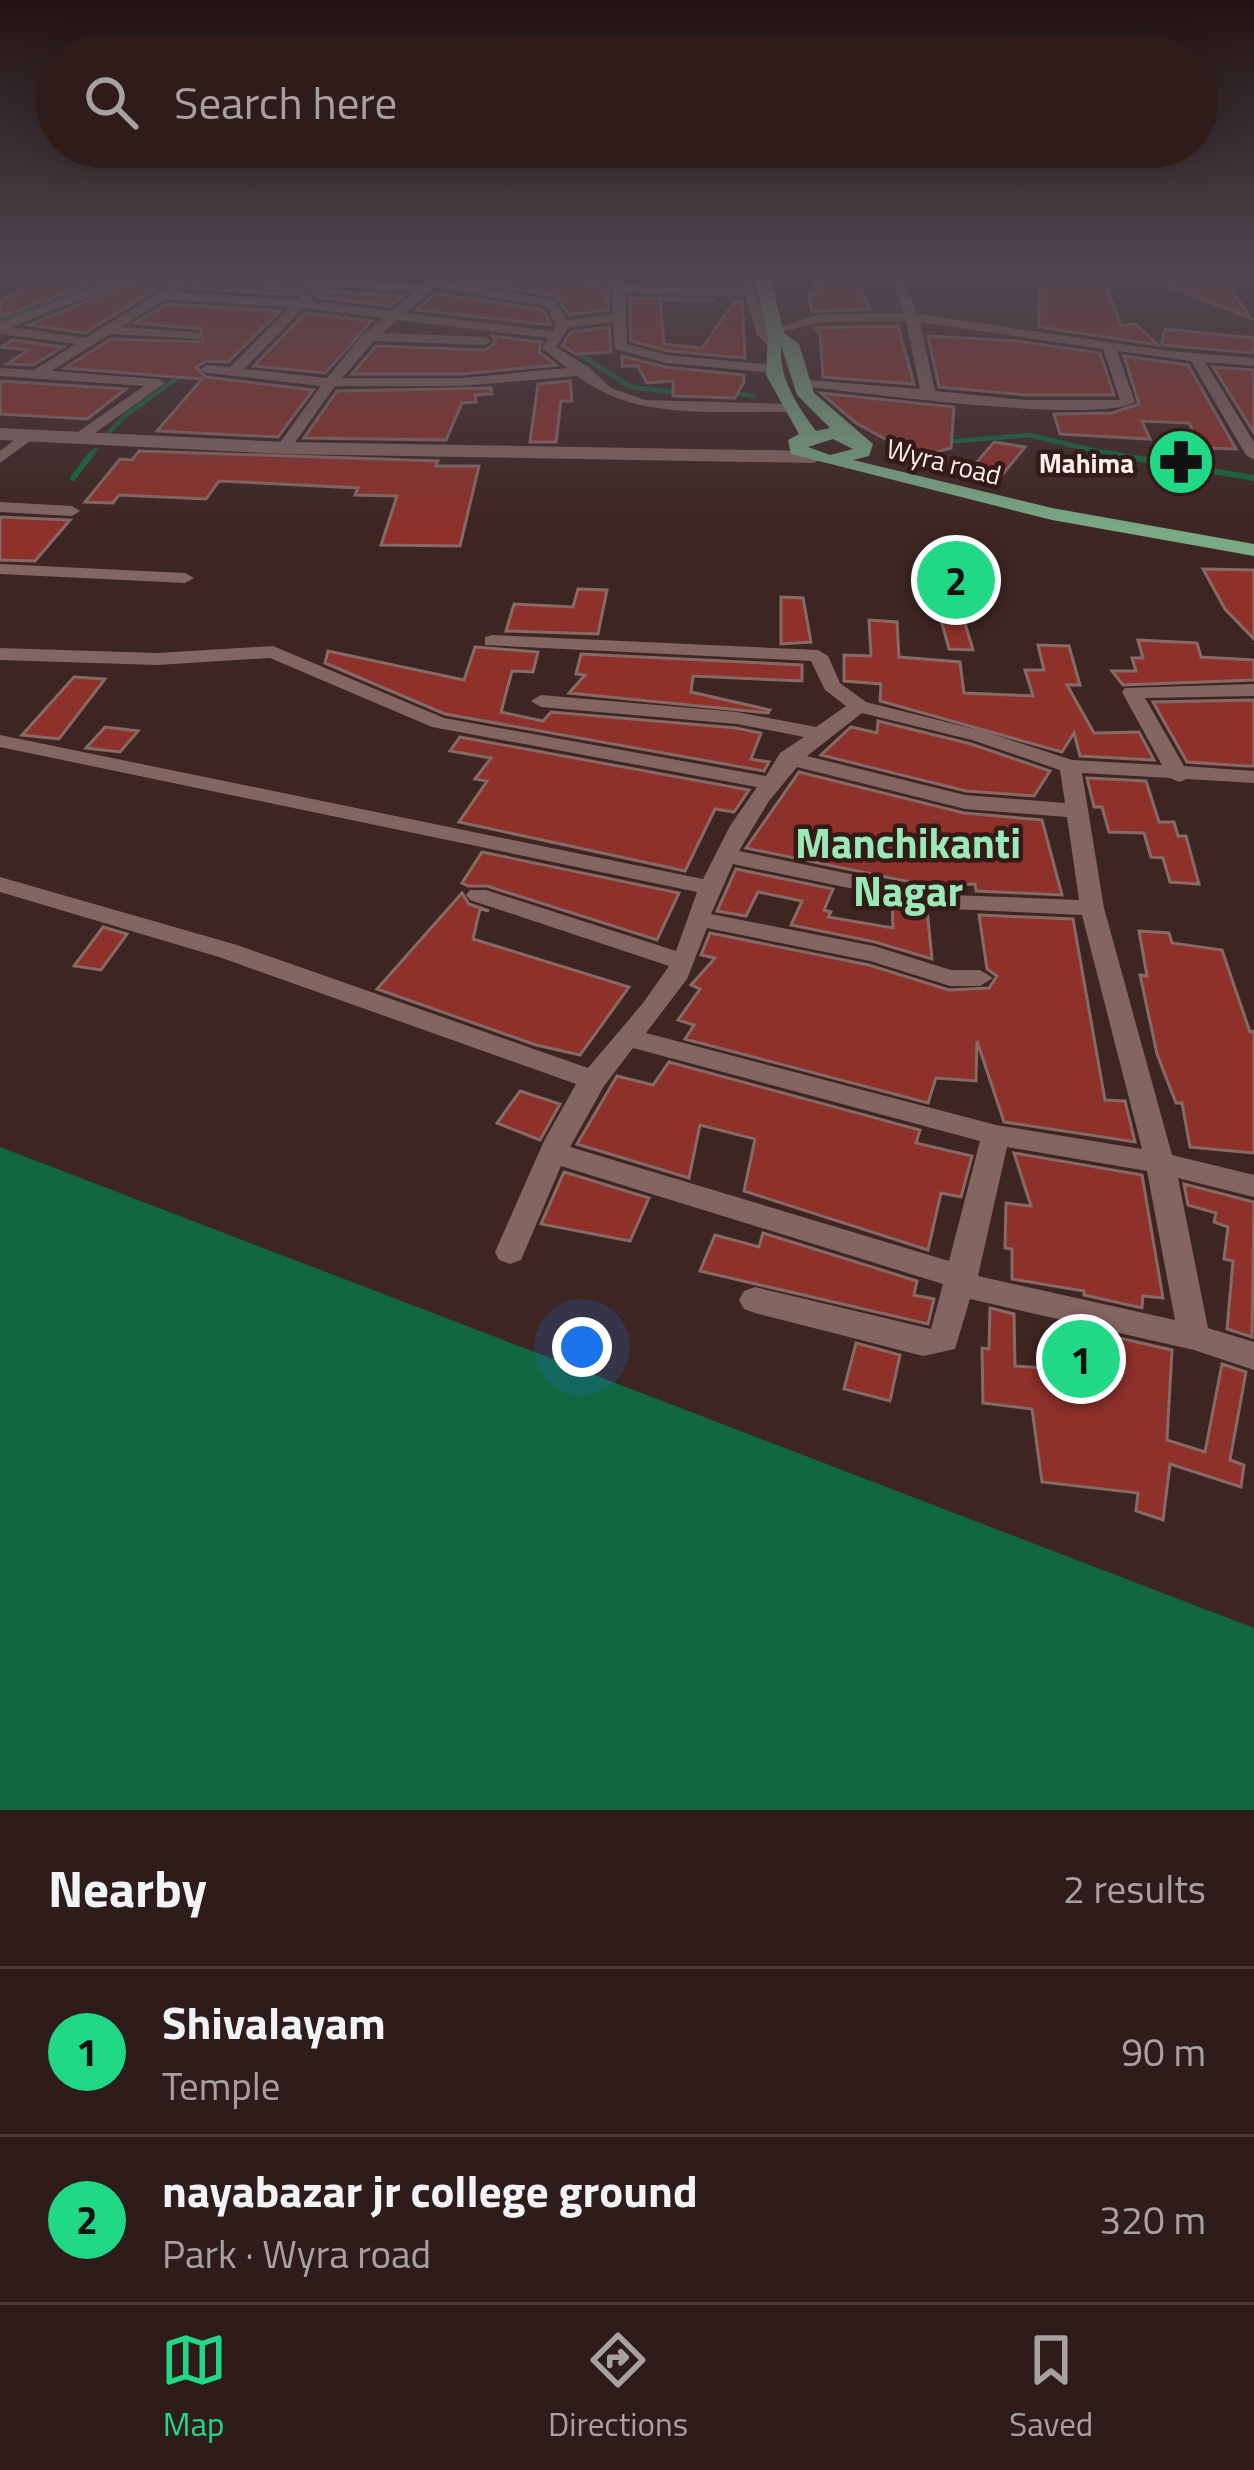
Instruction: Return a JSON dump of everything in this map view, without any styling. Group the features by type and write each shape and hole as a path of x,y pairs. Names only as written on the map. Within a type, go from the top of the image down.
{"main road":[{"path":"776,361 804,438 798,450 823,458"},
{"name":"Wyra road","path":"795,361 806,394 862,452 823,458"},
{"name":"Wyra road","path":"804,438 855,440 984,482 1254,531"},
{"name":"Wyra road","path":"823,458 995,502 1254,550"}],"street":[{"path":"36,375 57,361"},
{"path":"233,372 243,361"},
{"path":"287,442 345,361"},
{"path":"570,361 606,391 643,404 790,408"},
{"path":"708,361 776,369"},
{"path":"921,361 928,393"},
{"path":"800,382 1026,404 1128,402 1114,361"},
{"path":"1198,361 1254,455"},
{"path":"207,369 326,382 462,382 585,371"},
{"path":"0,372 158,383 80,437"},
{"path":"0,434 823,458"},
{"path":"0,458 30,435"},
{"path":"287,442 804,438"},
{"path":"0,507 72,511"},
{"path":"0,569 184,578"},
{"path":"492,641 818,656 832,686 859,706 979,736 1070,766 1179,776 1254,776"},
{"path":"0,654 157,659 273,652 439,723 768,783"},
{"path":"1179,776 1132,692 1254,690"},
{"path":"541,701 736,718 815,733"},
{"path":"510,1252 593,1080 684,962 727,856 768,783 815,733 859,706"},
{"path":"0,741 712,888"},
{"path":"788,758 965,802 1077,811"},
{"path":"1070,766 1092,908 1160,1163 1194,1337"},
{"path":"727,856 951,902 1092,908"},
{"path":"0,884 228,951 593,1080"},
{"path":"478,896 684,962"},
{"path":"698,919 874,954 950,978 980,978"},
{"path":"628,1038 996,1135 1160,1163 1254,1186"},
{"path":"755,1300 935,1343 949,1334 996,1135"},
{"path":"554,1153 962,1282 1194,1337 1254,1356"}],"shaded area":[{"path":"0,1147 1254,1628 1254,1810 0,1810"}],"building":[{"path":"75,361 206,361 196,367 206,377 313,390 278,437 157,431 202,379 65,368"},
{"path":"258,361 335,361 325,373 254,366"},
{"path":"363,361 556,365 462,374 352,374"},
{"path":"622,361 643,361 744,375 744,382 735,398 673,396 673,381 647,383 638,366 622,366"},
{"path":"822,361 908,361 914,384 823,377"},
{"path":"933,361 1103,361 1114,395 1026,395 939,387"},
{"path":"1126,361 1188,365 1236,449 1202,448 1189,423 1142,421 1150,439 1060,434 1054,414 1112,413 1139,404"},
{"path":"1213,367 1254,370 1254,433"},
{"path":"0,381 126,389 87,419 0,414"},
{"path":"570,381 572,401 561,401 556,442 530,442 538,384"},
{"path":"491,388 492,394 475,395 476,402 462,403 446,440 304,438 337,391"},
{"path":"821,393 954,407 951,448 918,457 856,423"},
{"path":"994,442 1025,447 1002,475 971,469"},
{"path":"139,451 479,466 460,546 381,545 397,496 355,495 358,488 219,481 206,499 119,495 113,503 85,502 120,459 132,460"},
{"path":"0,517 70,520 35,561 0,560"},
{"path":"1203,569 1254,570 1254,639 1225,609"},
{"path":"578,589 607,590 598,634 506,631 514,604 573,607"},
{"path":"781,597 803,598 811,642 781,644"},
{"path":"938,609 961,610 973,650 949,649"},
{"path":"869,620 897,622 899,657 960,662 964,693 1033,696 1025,670 1044,670 1038,645 1069,646 1080,685 1067,685 1094,733 1139,732 1154,760 1080,756 1074,733 1062,752 880,701 881,684 844,681 844,655 871,656"},
{"path":"1138,640 1197,643 1201,657 1254,660 1254,680 1123,685 1112,671 1136,671 1132,658 1143,658"},
{"path":"475,647 538,652 533,672 512,671 501,712 543,721 551,712 736,728 761,733 751,759 769,762 764,771 445,714 325,663 328,651 464,680"},
{"path":"581,654 802,665 802,681 693,676 691,692 770,710 768,713 569,693 585,675 576,674"},
{"path":"74,677 105,679 59,739 22,735"},
{"path":"1254,700 1254,766 1187,762 1153,702"},
{"path":"878,721 971,744 1050,771 1034,796 966,791 821,755 851,727 877,733"},
{"path":"105,727 138,731 120,752 86,748"},
{"path":"460,737 749,790 734,812 715,809 685,871 459,822 487,781 475,779 491,758 450,751"},
{"path":"799,772 964,813 1042,820 1062,895 976,891 975,884 925,885 746,848"},
{"path":"1087,778 1146,781 1159,822 1174,822 1178,836 1186,836 1199,884 1170,882 1163,858 1151,857 1144,833 1109,832 1102,807 1094,807"},
{"path":"482,852 679,893 657,940 487,886 462,883"},
{"path":"736,869 833,889 824,910 831,912 828,917 893,928 892,901 927,909 932,959 791,925 802,901 758,892 746,916 717,911"},
{"path":"462,893 469,904 489,911 480,909 473,939 629,987 580,1055 536,1045 377,989"},
{"path":"979,915 1073,919 1105,1100 1125,1101 1135,1142 1004,1122 977,1041 976,1081 936,1078 928,1103 685,1039 694,1025 678,1020 700,989 691,985 715,958 701,955 710,933 869,965 949,990 989,988 997,976 987,969"},
{"path":"103,927 127,934 101,970 74,966"},
{"path":"1139,931 1169,933 1172,943 1222,950 1250,1032 1254,1031 1254,1153 1190,1147 1182,1103 1176,1103 1157,1054 1140,975 1147,976"},
{"path":"669,1062 920,1130 916,1143 972,1156 961,1197 941,1193 928,1250 744,1191 755,1139 700,1125 689,1178 577,1144 617,1076 653,1085"},
{"path":"520,1091 560,1104 540,1140 497,1123"},
{"path":"1014,1153 1142,1175 1163,1298 1143,1296 1142,1308 1084,1295 1084,1291 1012,1279 1012,1249 1005,1248 1006,1203 1031,1206"},
{"path":"564,1172 649,1198 630,1241 541,1224"},
{"path":"1184,1184 1254,1202 1252,1337 1227,1329 1233,1261 1224,1259 1228,1227 1214,1222 1216,1213 1188,1205"},
{"path":"763,1233 917,1281 914,1295 934,1299 928,1324 700,1271 715,1235 759,1247"},
{"path":"990,1308 1014,1314 1015,1366 1084,1371 1084,1330 1172,1350 1167,1440 1205,1452 1222,1364 1246,1372 1230,1460 1244,1465 1241,1487 1170,1464 1163,1520 1136,1511 1138,1493 1042,1482 1032,1409 983,1403 982,1348 989,1349"},
{"path":"856,1343 900,1355 890,1401 844,1389"}],"waterway":[{"path":"104,437 126,415 201,361"},
{"path":"591,361 631,387 681,393"},
{"path":"732,393 754,396"},
{"path":"944,442 1029,435 1118,456"},
{"path":"90,456 95,450"},
{"path":"73,478 92,453"},
{"path":"1106,453 1254,478"}],"place":[{"name":"Mahima","path":"1181,462"},
{"name":"nayabazar jr college ground","path":"956,580"},
{"name":"Shivalayam","path":"1081,1359"}],"district":[{"name":"Manchikanti Nagar","path":"908,866"}]}
